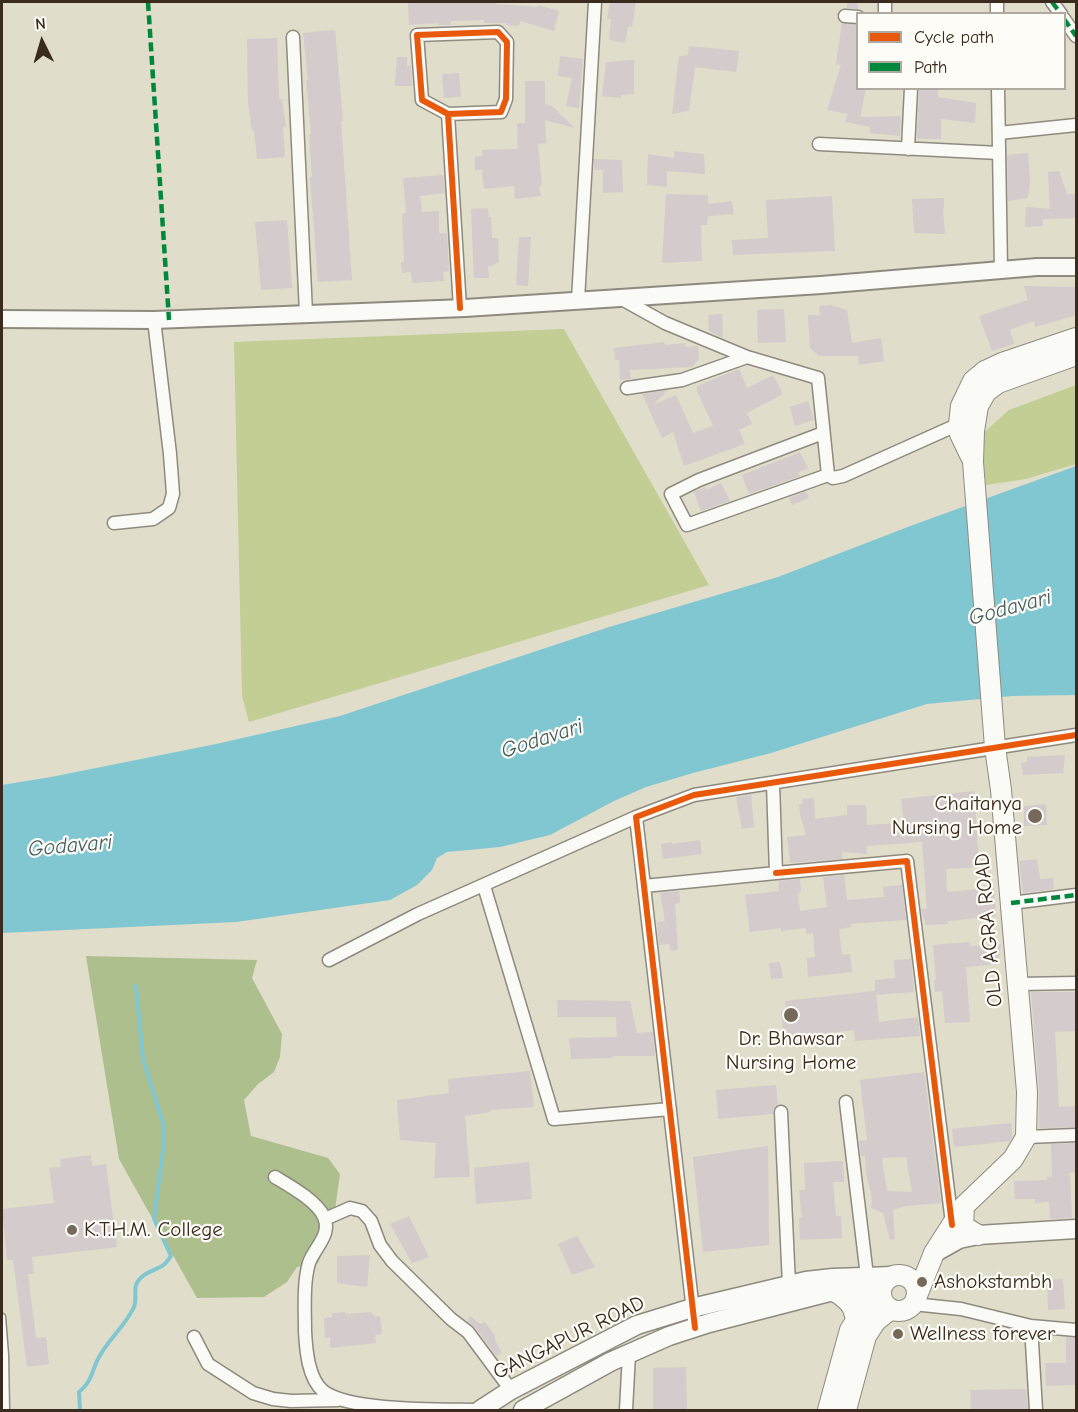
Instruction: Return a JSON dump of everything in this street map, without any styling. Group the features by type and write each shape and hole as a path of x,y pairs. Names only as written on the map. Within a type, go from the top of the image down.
{"highway":[{"path":"958,424 966,393 973,381 985,371 1077,338"},
{"name":"OLD AGRA ROAD","path":"1026,1137 1027,1092 1001,790 995,747 973,462 974,430 978,406 986,392 998,383 1077,355"},
{"name":"OLD AGRA ROAD","path":"958,424 960,434 973,462"},
{"path":"886,1301 903,1310 915,1301 934,1253 964,1206 1013,1159 1026,1137"},
{"path":"964,1206 963,1226 978,1235"},
{"path":"846,1410 867,1336 886,1301 884,1283 934,1253"},
{"path":"893,1276 904,1275 913,1282 917,1293 915,1301"},
{"path":"836,1292 849,1301 854,1309 856,1321"},
{"path":"828,1410 850,1330 863,1311 886,1301"}],"main road":[{"path":"2,319 154,320 460,308 1001,270 1077,267"},
{"path":"934,1253 959,1239 978,1235 1077,1229"},
{"name":"GANGAPUR ROAD","path":"480,1410 518,1387 637,1325 692,1308 789,1285 833,1278 893,1276"},
{"name":"GANGAPUR ROAD","path":"526,1409 610,1362 669,1336 695,1328 815,1294 836,1292 886,1301"}],"street":[{"path":"578,300 595,2"},
{"path":"1066,20 1077,36"},
{"path":"498,32 507,42 506,99 501,112 448,114 422,100 417,35 498,32"},
{"path":"293,37 306,314"},
{"path":"908,149 911,90"},
{"path":"998,90 1001,270"},
{"path":"448,114 460,308"},
{"path":"999,133 1077,125"},
{"path":"819,144 999,153"},
{"path":"620,298 666,323 747,357 818,378 828,475"},
{"path":"114,524 153,519 169,508 173,494 154,320"},
{"path":"627,388 682,380 747,357"},
{"path":"823,433 699,480 671,494 687,525 828,475 833,478 843,476 958,424"},
{"path":"329,960 418,914 636,817 694,795 1077,735"},
{"path":"773,784 776,873"},
{"path":"636,817 695,1328"},
{"path":"644,886 908,861 952,1225"},
{"path":"484,886 554,1119 670,1109"},
{"path":"1011,903 1077,895"},
{"path":"1018,984 1077,983"},
{"path":"846,1102 867,1276"},
{"path":"781,1112 789,1285"},
{"path":"1026,1137 1077,1135"},
{"path":"275,1177 318,1208 325,1219 325,1236 309,1263 305,1299 306,1338 313,1376 322,1390 338,1400"},
{"path":"325,1219 350,1208 362,1211 371,1221 380,1245 392,1261 451,1319 468,1332 518,1387 526,1409"},
{"path":"915,1301 961,1309 1031,1326 1077,1330"},
{"path":"1031,1326 1036,1410"},
{"path":"194,1337 208,1364 253,1393 273,1399 338,1400 388,1408 480,1410"},
{"path":"626,1410 629,1354"}],"lane":[{"path":"2,1317 6,1410"}],"green space":[{"path":"564,329 709,585 249,722 242,696 234,342"},
{"path":"1076,385 1076,464 1026,479 986,485 981,435 1009,410"},
{"path":"86,956 257,960 252,978 282,1034 280,1057 274,1072 258,1084 244,1100 251,1136 328,1158 340,1174 333,1224 318,1263 297,1267 287,1282 264,1297 197,1298 119,1159"}],"water":[{"name":"Godavari","path":"1076,466 1076,695 1012,696 927,704 771,753 646,787 550,835 500,847 447,852 437,858 432,870 417,885 390,900 236,922 2,933 2,785 216,744 340,716 606,628 778,577"}],"building":[{"path":"408,2 496,2 496,4 537,7 538,5 559,11 554,31 520,21 519,26 506,25 506,23 484,23 484,20 451,21 451,25 439,25 439,23 409,25"},
{"path":"610,2 636,2 632,27 628,26 625,43 609,40 611,19 607,19"},
{"path":"847,2 858,2 858,9 847,8"},
{"path":"842,23 856,25 856,90 866,90 860,117 901,116 900,136 870,133 870,127 845,122 848,114 827,110 841,65 836,64"},
{"path":"335,30 343,121 341,121 352,280 318,282 310,177 312,177 309,135 311,134 306,80 308,80 303,33"},
{"path":"277,38 279,99 282,99 286,127 283,127 285,157 257,159 248,103 247,39"},
{"path":"689,46 739,51 736,72 695,67 689,111 672,114 679,56 688,55"},
{"path":"560,56 583,59 579,108 566,106 572,78 558,76"},
{"path":"397,57 407,57 407,66 411,66 412,86 395,86"},
{"path":"634,60 634,94 621,95 621,98 602,96 606,62"},
{"path":"459,73 461,97 444,98 442,74"},
{"path":"525,81 545,81 545,104 552,106 575,128 545,120 546,143 538,144 541,196 515,199 514,186 484,189 482,170 475,170 475,157 482,156 482,150 518,149 517,123 525,123"},
{"path":"919,90 938,90 938,97 976,103 975,123 941,119 941,139 919,139 917,137"},
{"path":"674,151 704,154 705,174 667,171 667,187 647,185 648,154 674,158"},
{"path":"1028,153 1030,179 1028,198 1008,201 1007,155"},
{"path":"594,159 622,160 623,192 603,193 603,170 594,170"},
{"path":"1059,171 1067,194 1075,194 1077,218 1043,219 1043,226 1025,227 1026,207 1050,209 1048,172"},
{"path":"443,175 445,193 420,196 422,212 439,211 439,233 447,233 449,271 443,272 444,281 412,283 411,272 402,273 401,262 404,262 402,214 406,213 403,178"},
{"path":"666,194 708,195 708,204 732,201 734,214 708,216 707,225 701,225 702,261 662,263"},
{"path":"832,196 835,251 733,255 732,240 768,238 766,200"},
{"path":"944,198 945,234 914,233 912,199"},
{"path":"488,208 492,238 498,238 499,262 488,267 489,278 474,278 471,209"},
{"path":"287,220 292,288 261,290 255,222"},
{"path":"519,237 531,237 528,286 516,285"},
{"path":"1024,286 1077,287 1077,315 1035,327 1034,321 1010,330 1014,344 992,351 979,316 1028,300"},
{"path":"831,305 847,310 852,343 881,338 884,361 859,365 858,356 819,356 810,348 808,315 820,315 819,306"},
{"path":"784,309 786,342 758,343 757,310"},
{"path":"722,314 723,338 709,331 708,315"},
{"path":"664,342 665,345 686,343 686,347 698,346 699,359 692,367 630,370 631,379 620,380 619,360 615,360 614,348"},
{"path":"739,369 747,388 773,375 783,394 747,413 752,424 739,430 745,444 684,466 673,432 662,438 642,394 668,390 653,405 676,395 693,433 713,426 697,391 697,386"},
{"path":"808,401 814,420 795,426 790,407"},
{"path":"800,452 808,468 798,473 800,476 749,494 742,475"},
{"path":"721,483 730,501 701,511 694,492 705,487 706,490"},
{"path":"806,491 809,498 792,505 789,498"},
{"path":"1065,755 1063,773 1023,775 1021,763 1027,762 1027,757"},
{"path":"974,791 979,867 946,869 947,892 994,888 996,916 948,921 948,924 926,925 921,909 927,909 922,842 867,846 867,854 842,852 842,859 790,863 787,837 806,835 800,815 799,804 802,804 802,799 814,798 815,819 847,815 847,805 866,805 867,825 904,823 901,799"},
{"path":"751,794 754,827 742,829 736,797"},
{"path":"1046,804 1047,825 1024,826 1024,806"},
{"path":"700,840 702,854 663,859 661,844"},
{"path":"1037,859 1040,879 1053,878 1054,889 1023,893 1019,861"},
{"path":"844,875 847,900 884,897 883,887 902,885 906,920 850,924 851,927 839,929 842,955 850,954 852,972 808,977 807,958 815,957 813,933 806,934 806,928 750,932 745,895 779,891 778,881 800,879 801,890 798,895 800,911 827,907 823,877"},
{"path":"679,891 680,903 675,904 678,950 671,951 669,944 659,945 657,922 665,921 660,893"},
{"path":"969,942 970,946 1001,944 998,964 966,967 970,1022 945,1023 942,991 935,992 933,945"},
{"path":"911,959 914,992 876,995 879,1022 918,1017 920,1036 855,1041 854,1030 788,1038 787,1029 783,1030 781,1011 786,1010 785,1001 875,991 875,980 895,978 894,960"},
{"path":"780,962 783,978 771,979 769,963"},
{"path":"1031,992 1077,992 1077,1031 1055,1032 1059,1107 1077,1106 1077,1127 1039,1128 1039,1091"},
{"path":"557,1000 630,1001 637,1033 653,1032 655,1056 571,1059 569,1038 617,1037 616,1017 558,1017"},
{"path":"530,1071 534,1107 490,1110 490,1112 465,1116 470,1177 434,1178 436,1143 400,1140 397,1100 449,1093 448,1079"},
{"path":"924,1072 941,1203 905,1206 893,1210 895,1239 890,1240 883,1213 871,1208 872,1197 866,1174 865,1156 861,1156 859,1141 867,1140 860,1080","holes":["906,1157 912,1192 887,1191 882,1158"]},
{"path":"776,1085 778,1105 773,1109 773,1114 718,1119 716,1090"},
{"path":"1011,1123 1010,1141 954,1147 952,1129"},
{"path":"1075,1143 1076,1172 1070,1173 1072,1218 1050,1219 1049,1202 1035,1203 1035,1199 1015,1199 1014,1181 1047,1180 1047,1177 1052,1176 1051,1144"},
{"path":"768,1146 769,1245 703,1252 693,1157"},
{"path":"91,1155 92,1166 106,1164 117,1247 32,1257 34,1274 28,1274 36,1338 46,1337 49,1364 27,1367 13,1260 7,1260 2,1209 54,1203 49,1168 61,1167 60,1159"},
{"path":"843,1161 844,1182 833,1182 836,1216 841,1216 842,1238 800,1240 799,1218 802,1218 799,1190 805,1190 804,1163"},
{"path":"529,1162 532,1199 476,1204 474,1168"},
{"path":"409,1216 429,1257 412,1263 390,1224"},
{"path":"577,1236 595,1267 572,1275 558,1244"},
{"path":"370,1255 367,1287 337,1283 337,1256"},
{"path":"1063,1279 1065,1309 1048,1310 1047,1280"},
{"path":"345,1312 345,1314 371,1312 375,1317 380,1316 382,1334 375,1335 376,1343 330,1348 330,1337 325,1338 324,1318 332,1317 332,1313"},
{"path":"470,1316 480,1324 485,1322 495,1336 502,1353 496,1356 475,1327 467,1321"},
{"path":"1066,1337 1077,1338 1077,1385 1046,1386 1045,1363 1066,1363"},
{"path":"686,1367 687,1410 653,1410 653,1368"},
{"path":"1026,1389 1028,1410 971,1410 970,1390"}],"waterway":[{"path":"80,1410 79,1392 89,1380 103,1350 134,1307 135,1288 138,1281 167,1262 171,1256 154,1219 163,1150 163,1123 143,1059 136,986"}],"marked path":[{"path":"148,2 169,320"},
{"path":"1052,2 1060,12"},
{"path":"1066,22 1076,36"},
{"path":"1011,903 1076,895"}],"cycle path":[{"path":"448,114 501,112 506,99 507,42 498,32 417,35 422,100 448,114 460,308"},
{"path":"695,1328 636,817 694,795 1076,735"},
{"path":"776,873 907,861 952,1225"}],"place":[{"name":"Chaitanya Nursing Home","path":"1035,816"},
{"name":"Dr. Bhawsar Nursing Home","path":"791,1015"},
{"name":"K.T.H.M. College","path":"72,1230"},
{"name":"Ashokstambh","path":"922,1282"},
{"name":"Wellness forever","path":"898,1334"}]}
